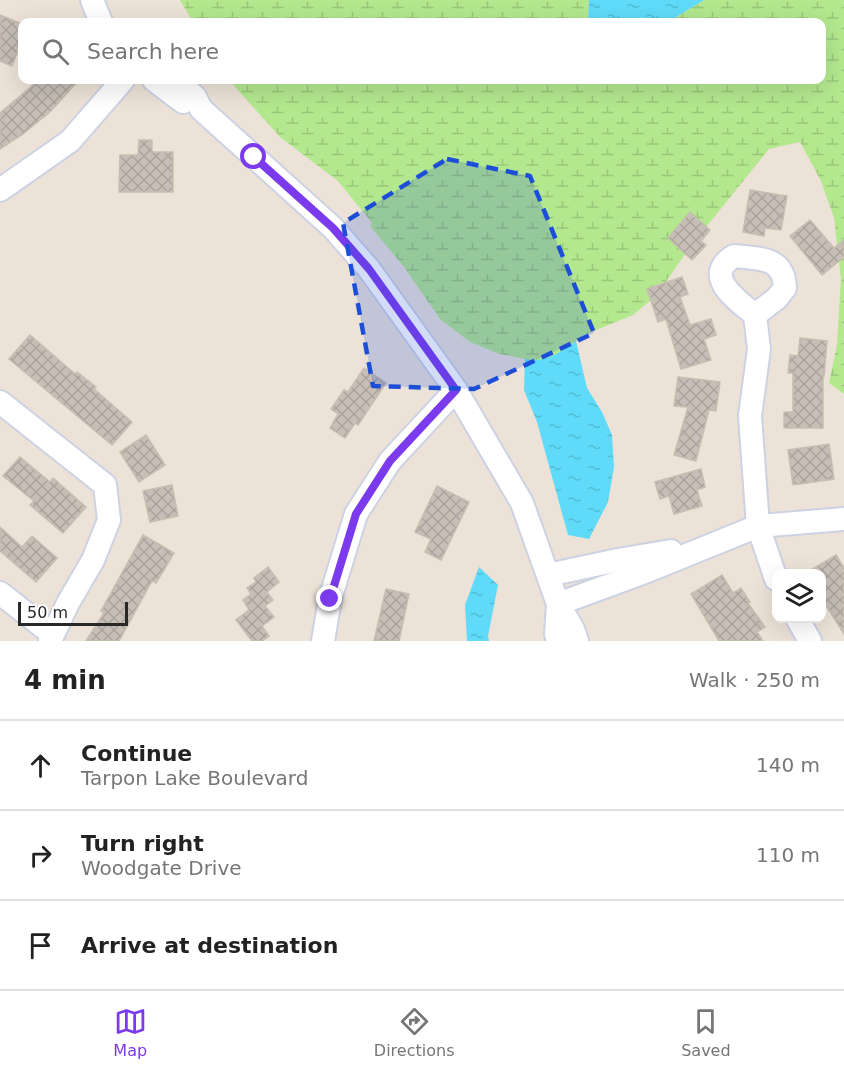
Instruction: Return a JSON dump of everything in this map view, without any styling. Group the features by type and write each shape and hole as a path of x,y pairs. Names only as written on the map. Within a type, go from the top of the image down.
{"street":[{"path":"0,190 70,141 120,84"},
{"path":"159,84 190,107 201,109"},
{"path":"180,84 195,97 201,109 333,228 369,269 456,390 522,503 558,604 573,629 577,641"},
{"path":"755,315 759,349 750,416 758,526 773,569"},
{"path":"323,641 330,599 356,514 390,461 456,390"},
{"path":"0,402 105,485 110,520 93,560 51,637 0,593"},
{"path":"558,604 635,576 758,526 844,519"},
{"path":"548,575 618,560 711,545"},
{"path":"558,604 556,634 558,641"},
{"path":"800,623 810,641"}],"highlighted area":[{"path":"447,159 530,176 594,333 474,389 373,386 343,223"}],"green space":[{"path":"180,0 589,0 588,18 191,18"},
{"path":"704,0 844,0 844,394 829,383 837,345 841,279 834,218 821,181 800,142 769,149 690,247 656,296 633,315 584,335 554,357 535,361 500,354 470,342 440,319 404,267 370,226 372,223 338,181 280,137 233,84 826,84 826,18 675,18"}],"water":[{"path":"589,0 704,0 675,18 588,18"},
{"path":"576,341 587,388 602,412 612,435 614,467 608,502 589,539 568,535 537,422 524,390 525,359 546,358"},
{"path":"479,567 498,585 489,641 467,641 465,605"}],"building":[{"path":"0,15 18,22 18,51 12,66 0,61"},
{"path":"34,84 75,84 51,111 0,149 0,113"},
{"path":"139,140 152,140 152,152 173,152 173,192 119,192 120,155 138,155"},
{"path":"750,190 787,196 781,230 765,228 764,236 743,232"},
{"path":"690,212 710,230 701,241 706,245 692,260 668,238"},
{"path":"810,220 834,248 844,240 844,257 822,275 790,236"},
{"path":"682,277 688,294 680,297 690,325 711,319 716,335 704,339 711,360 681,369 666,319 658,322 647,289"},
{"path":"30,335 75,374 77,372 96,387 94,389 132,422 112,445 9,359"},
{"path":"800,338 827,341 823,376 823,428 784,428 784,412 793,412 793,373 788,373 790,355 798,356"},
{"path":"364,368 386,383 358,425 355,423 345,438 330,428 338,414 331,409 344,390 348,392"},
{"path":"678,377 720,382 716,411 709,410 696,461 674,455 688,407 674,406"},
{"path":"146,435 165,465 139,482 120,452"},
{"path":"829,444 834,479 793,485 788,450"},
{"path":"20,457 50,482 53,478 86,507 63,533 30,505 34,501 3,476"},
{"path":"701,469 705,487 697,490 702,506 674,514 669,496 660,499 655,482"},
{"path":"172,485 178,516 150,522 143,491"},
{"path":"437,486 469,502 441,560 425,552 431,539 415,532"},
{"path":"0,527 22,547 32,536 57,558 36,582 0,551"},
{"path":"143,535 174,553 156,583 152,581 119,641 86,641 104,613 101,611"},
{"path":"836,555 844,568 844,634 826,605 826,569 813,569"},
{"path":"268,567 279,582 267,592 273,600 265,606 274,617 262,626 269,636 262,641 252,641 236,620 249,610 243,600 251,594 247,588 256,582 254,578"},
{"path":"722,575 733,593 741,588 750,602 748,603 765,627 757,632 763,641 719,641 691,594"},
{"path":"386,589 409,594 399,641 374,641"}],"route":[{"path":"254,157 333,228 369,269 456,390 390,461 356,514 330,599"}]}
